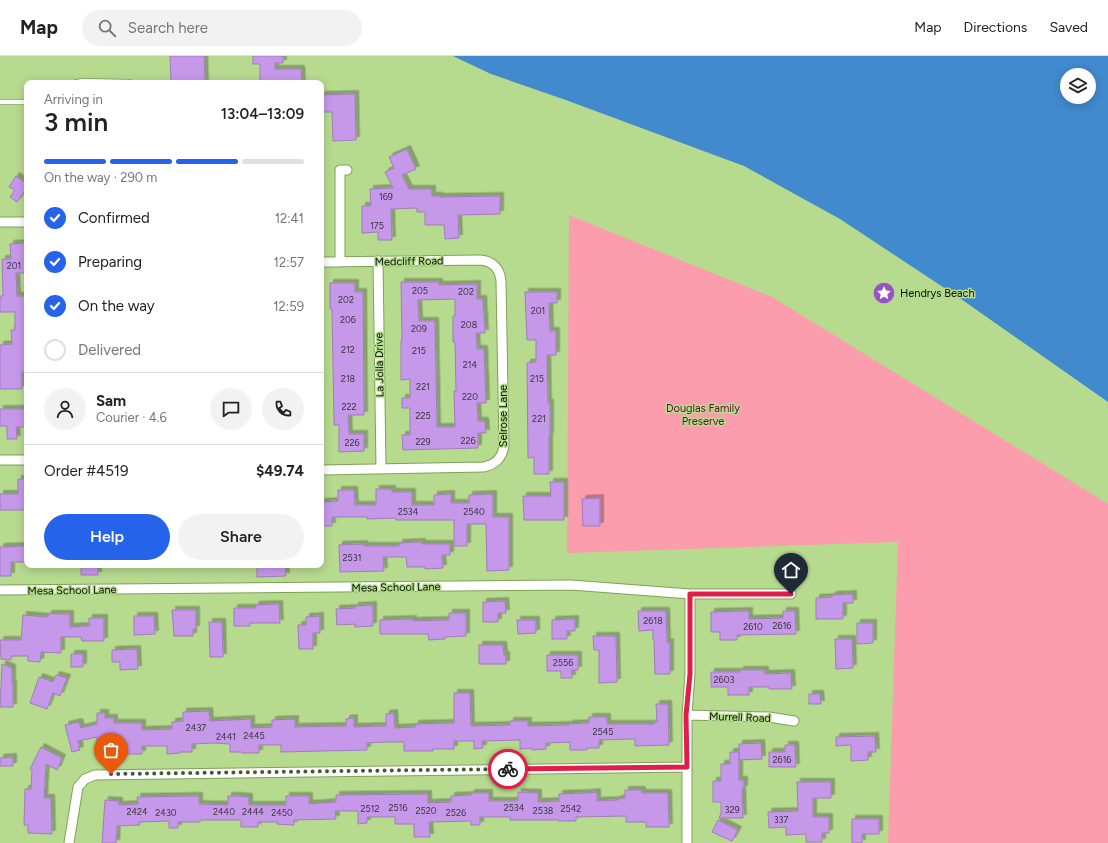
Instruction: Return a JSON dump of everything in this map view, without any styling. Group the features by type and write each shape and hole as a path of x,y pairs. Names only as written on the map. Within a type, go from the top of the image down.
{"street":[{"path":"340,262 340,170 347,170"},
{"path":"0,222 24,222"},
{"name":"Medcliff Road","path":"324,262 485,260 495,266"},
{"name":"La Jolla Drive","path":"378,261 381,468"},
{"name":"Selrose Lane","path":"324,470 483,467 494,464 501,456 504,445 502,281 495,266"},
{"path":"0,460 24,460"},
{"name":"Mesa School Lane","path":"0,590 571,585 690,594 791,594"},
{"path":"687,843 686,715 690,674 690,594"},
{"name":"Murrell Road","path":"686,715 769,717 794,721"},
{"path":"69,843 78,788 84,779 95,775 687,767"}],"lane":[{"path":"0,102 24,102"}],"green space":[{"name":"Douglas Family Preserve","path":"569,215 772,297 1108,504 1108,843 888,843 898,542 567,553"}],"water":[{"path":"453,56 1108,56 1108,402 961,299 840,219 744,166 491,74"}],"building":[{"path":"170,56 204,56 205,80 171,80"},
{"path":"253,56 283,56 283,63 275,63 275,69 301,69 302,80 260,80 260,64 253,64"},
{"path":"355,94 356,140 333,141 332,112 324,112 324,95"},
{"path":"407,149 416,169 402,175 409,189 432,189 432,196 440,197 500,196 500,214 458,215 459,238 445,239 444,225 425,225 425,212 417,212 417,208 391,209 392,240 378,240 378,232 362,233 362,206 371,206 370,189 393,188 385,172 394,168 389,157"},
{"path":"16,176 24,182 24,192 17,202 10,197 15,190 9,187"},
{"path":"24,243 24,273 16,273 17,296 24,296 24,372 22,372 22,389 0,389 0,345 12,344 11,330 15,330 15,312 0,312 0,296 3,296 2,259 11,259 10,244"},
{"path":"401,282 439,282 439,285 477,284 477,299 483,299 485,333 476,333 477,349 484,349 486,403 477,403 478,421 485,421 486,433 478,433 478,448 403,450 402,435 410,435 410,408 402,408 402,398 410,398 410,379 401,380","holes":["455,299 455,316 453,316 456,391 454,391 455,427 437,427 435,321 419,321 418,300"]},
{"path":"330,283 355,283 355,292 363,292 364,415 348,415 349,434 364,434 364,451 339,452 339,425 334,425 332,309 330,309"},
{"path":"525,292 557,292 557,303 549,303 550,331 556,331 556,355 547,355 548,403 550,403 549,474 534,474 534,457 528,458 527,363 536,362 536,340 527,340"},
{"path":"0,409 24,409 24,427 16,427 17,439 7,439 7,426 0,426"},
{"path":"18,479 24,479 24,510 0,510 0,494 18,494"},
{"path":"550,482 564,482 564,520 524,520 523,496 551,496"},
{"path":"376,489 392,489 392,492 412,492 412,505 434,505 434,495 451,494 451,503 469,503 469,495 493,494 493,517 509,517 509,570 487,571 486,524 467,524 467,546 454,546 454,520 396,520 396,518 367,519 367,517 332,517 332,526 324,526 324,502 338,501 338,490 354,490 355,505 376,505"},
{"path":"600,498 600,526 583,526 582,499"},
{"path":"422,542 422,544 450,544 450,555 442,555 443,568 425,569 425,567 407,567 406,557 383,557 384,571 340,572 339,545 364,544 364,546 399,546 399,543"},
{"path":"24,546 24,562 11,562 11,576 0,576 0,547"},
{"path":"81,568 98,568 98,575 81,575"},
{"path":"257,568 285,568 286,576 257,577"},
{"path":"853,594 853,603 843,603 843,619 816,619 816,598 832,597 832,595"},
{"path":"505,601 506,613 498,613 498,622 483,622 483,602"},
{"path":"279,604 280,623 250,623 250,626 234,626 234,608 256,608 255,605"},
{"path":"373,605 373,626 355,627 355,624 337,625 336,609"},
{"path":"172,610 196,610 196,629 193,629 193,636 174,636"},
{"path":"638,611 666,611 667,643 670,642 670,674 655,674 653,630 639,631"},
{"path":"749,611 749,619 783,618 783,611 795,611 796,634 737,635 737,640 720,640 720,632 711,632 711,612"},
{"path":"449,613 466,613 466,636 445,637 445,639 429,640 428,634 380,634 380,620 449,620"},
{"path":"48,614 70,614 70,627 89,626 89,618 104,618 104,641 82,641 81,637 61,637 61,653 41,652 40,662 28,661 28,656 11,656 11,660 1,659 0,640 21,640 23,615 48,617"},
{"path":"134,616 154,616 155,634 134,635"},
{"path":"320,616 320,633 313,633 313,649 299,649 298,625 306,625 306,617"},
{"path":"575,619 575,631 567,631 567,639 552,639 552,620"},
{"path":"517,620 536,620 536,633 518,634"},
{"path":"209,622 222,622 223,657 210,657"},
{"path":"857,623 873,623 873,643 857,644"},
{"path":"593,636 616,636 617,682 599,683 599,650 594,650"},
{"path":"835,639 852,639 853,668 836,669"},
{"path":"479,645 503,645 504,655 506,655 506,664 479,664"},
{"path":"137,649 138,669 120,670 120,662 112,662 112,650"},
{"path":"71,654 83,654 83,667 71,667"},
{"path":"547,655 578,655 578,670 572,670 572,678 561,678 561,671 547,671"},
{"path":"2,664 12,668 13,707 0,707"},
{"path":"740,670 765,670 765,674 791,673 792,689 749,687 749,695 728,695 728,687 711,687 711,672 740,672"},
{"path":"56,675 67,678 60,696 53,693 47,709 30,703 39,677 53,682"},
{"path":"454,693 470,693 471,726 510,725 510,721 528,721 528,726 569,725 589,723 589,717 607,717 607,724 654,724 654,722 657,722 656,704 668,704 669,745 635,746 635,739 599,740 599,748 587,748 587,750 570,750 570,742 546,743 546,749 532,750 532,748 520,749 520,740 482,741 483,748 474,749 474,741 454,741 454,749 404,751 404,742 387,742 367,743 367,750 281,752 281,745 259,745 259,753 242,753 230,752 230,744 214,743 192,744 192,752 167,754 167,746 142,746 142,754 126,754 126,752 114,752 114,744 97,744 97,737 78,741 80,750 72,752 65,725 79,722 81,728 97,724 97,713 105,713 105,718 114,718 114,723 142,723 142,730 172,729 172,722 183,721 183,712 209,711 210,721 251,719 251,728 272,727 272,720 295,719 295,727 346,726 346,719 354,718 354,727 386,726 386,714 394,713 395,728 415,727 415,724 454,723"},
{"path":"809,694 820,694 821,704 809,704"},
{"path":"875,736 876,752 868,752 868,760 851,761 851,745 836,746 836,737"},
{"path":"761,743 762,759 739,760 739,744"},
{"path":"785,745 795,745 796,767 769,767 769,752 785,752"},
{"path":"41,747 62,758 57,770 46,764 44,798 51,798 52,834 28,833 28,825 24,825 25,789 31,789 32,770 30,769"},
{"path":"730,752 739,752 739,780 744,780 744,789 742,789 743,818 719,818 721,813 721,802 713,802 713,781 721,781 721,764 730,764"},
{"path":"13,757 13,766 0,766 0,758"},
{"path":"797,782 831,782 831,798 813,798 813,817 829,817 829,833 822,833 822,842 806,842 806,834 786,835 786,827 769,828 768,812 798,811"},
{"path":"625,790 642,790 642,793 668,793 669,827 646,827 646,822 626,822 626,816 576,817 576,821 510,820 510,817 480,817 480,825 471,825 471,821 429,822 430,837 414,837 414,824 395,824 395,817 367,817 367,823 358,824 358,811 335,811 336,819 294,820 294,825 277,824 277,822 258,822 258,827 241,827 241,820 200,820 200,822 178,822 178,828 169,828 169,821 139,822 140,825 117,826 116,843 102,843 105,800 119,801 119,805 138,804 137,797 199,796 199,804 228,805 228,796 237,796 249,797 249,805 286,805 286,796 309,796 309,804 336,802 336,795 428,794 428,803 451,802 451,796 471,795 471,793 489,793 489,801 518,801 518,792 538,793 538,802 559,801 559,794 597,792 597,801 618,800 625,798"},
{"path":"852,819 879,819 879,834 862,834 862,843 852,843"},
{"path":"718,820 738,830 732,841 712,832"}],"way so far":[{"path":"111,774 508,769"}],"place":[{"name":"Hendrys Beach","path":"884,293"}],"route":[{"path":"508,769 687,767 686,715 690,674 690,594 791,594"}]}
